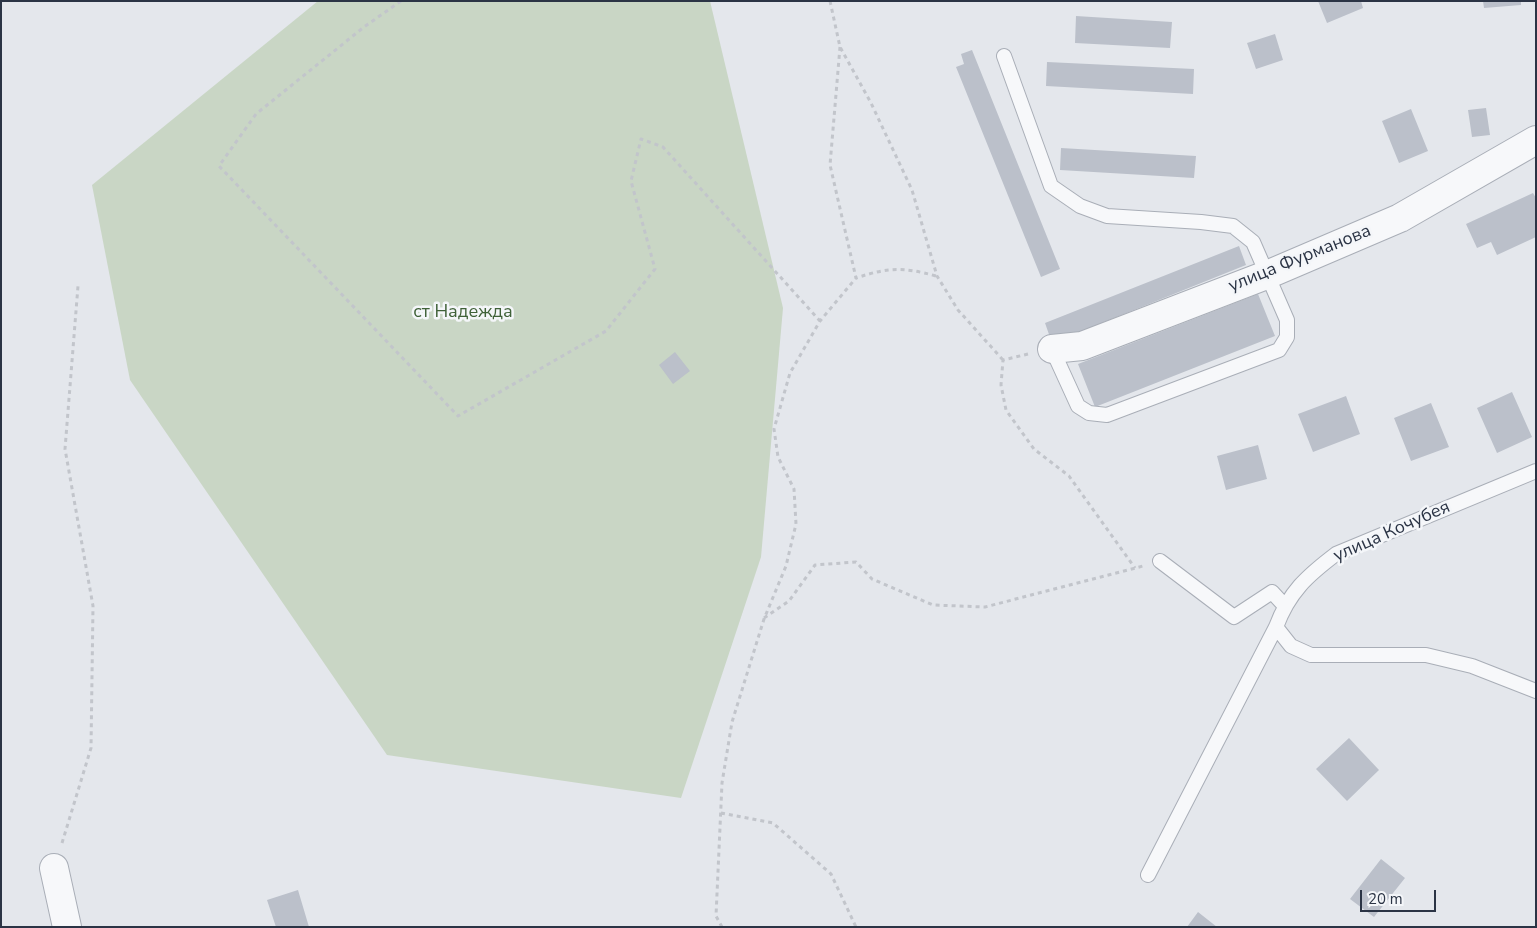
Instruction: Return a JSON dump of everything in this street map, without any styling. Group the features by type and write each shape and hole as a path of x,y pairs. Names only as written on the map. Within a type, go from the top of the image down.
{"street":[{"name":"улица Фурманова","path":"1052,349 1082,346 1269,274 1400,218 1536,140"},
{"path":"54,868 67,927"}],"lane":[{"path":"1004,56 1052,186 1080,206 1107,216 1233,226 1253,242 1269,274 1287,320 1287,337 1279,350 1107,415 1089,413 1078,406 1052,349"},
{"name":"улица Кочубея","path":"1148,875 1276,627 1284,605 1308,575 1336,554 1536,471"},
{"path":"1160,561 1234,617 1272,592 1284,605"},
{"path":"1276,627 1291,646 1311,654 1426,655 1472,666 1536,691"}],"path":[{"path":"401,1 364,27 256,114 219,166 458,416 606,331 655,269 631,182 641,139 663,147 820,321"},
{"path":"830,1 840,47 871,103 912,190 937,276 958,310 1003,360 1001,385 1006,410 1034,449 1069,476 1135,568"},
{"path":"840,47 830,165 856,278"},
{"path":"722,927 716,916 722,783 732,722 764,619 786,566 796,524 794,489 778,456 774,429 790,373 820,321 856,278 877,271 908,269 937,276"},
{"path":"54,868 91,748 93,606 65,449 78,286"},
{"path":"1003,360 1052,349"},
{"path":"764,619 789,601 815,565 856,562 872,579 933,605 984,607 1160,561"},
{"path":"721,813 773,822 831,874 856,927"}],"green space":[{"name":"ст Надежда","path":"318,1 710,1 783,308 761,557 681,798 387,755 130,380 92,185"}],"building":[{"path":"1318,1 1361,1 1363,8 1327,23"},
{"path":"1483,1 1521,1 1521,5 1484,8"},
{"path":"1076,16 1172,22 1170,48 1075,43"},
{"path":"1275,34 1283,60 1256,69 1247,43"},
{"path":"972,50 1060,269 1041,277 956,67 964,64 961,54"},
{"path":"1047,62 1194,69 1193,94 1046,86"},
{"path":"1486,108 1490,135 1472,137 1468,110"},
{"path":"1411,109 1428,151 1399,163 1382,121"},
{"path":"1061,148 1196,156 1194,178 1060,170"},
{"path":"1533,193 1536,198 1536,237 1497,255 1491,242 1477,248 1466,224"},
{"path":"1239,246 1246,265 1052,343 1045,323"},
{"path":"1258,294 1275,336 1095,407 1078,364"},
{"path":"675,352 690,371 673,384 659,365"},
{"path":"1512,392 1532,437 1497,453 1477,408"},
{"path":"1346,396 1360,434 1313,452 1298,414"},
{"path":"1431,403 1449,447 1411,461 1394,418"},
{"path":"1258,445 1267,479 1226,490 1217,456"},
{"path":"1349,738 1379,770 1347,801 1316,769"},
{"path":"1381,859 1405,878 1374,917 1350,899"},
{"path":"298,890 309,927 276,927 267,900"},
{"path":"1198,912 1217,927 1187,927"}]}
